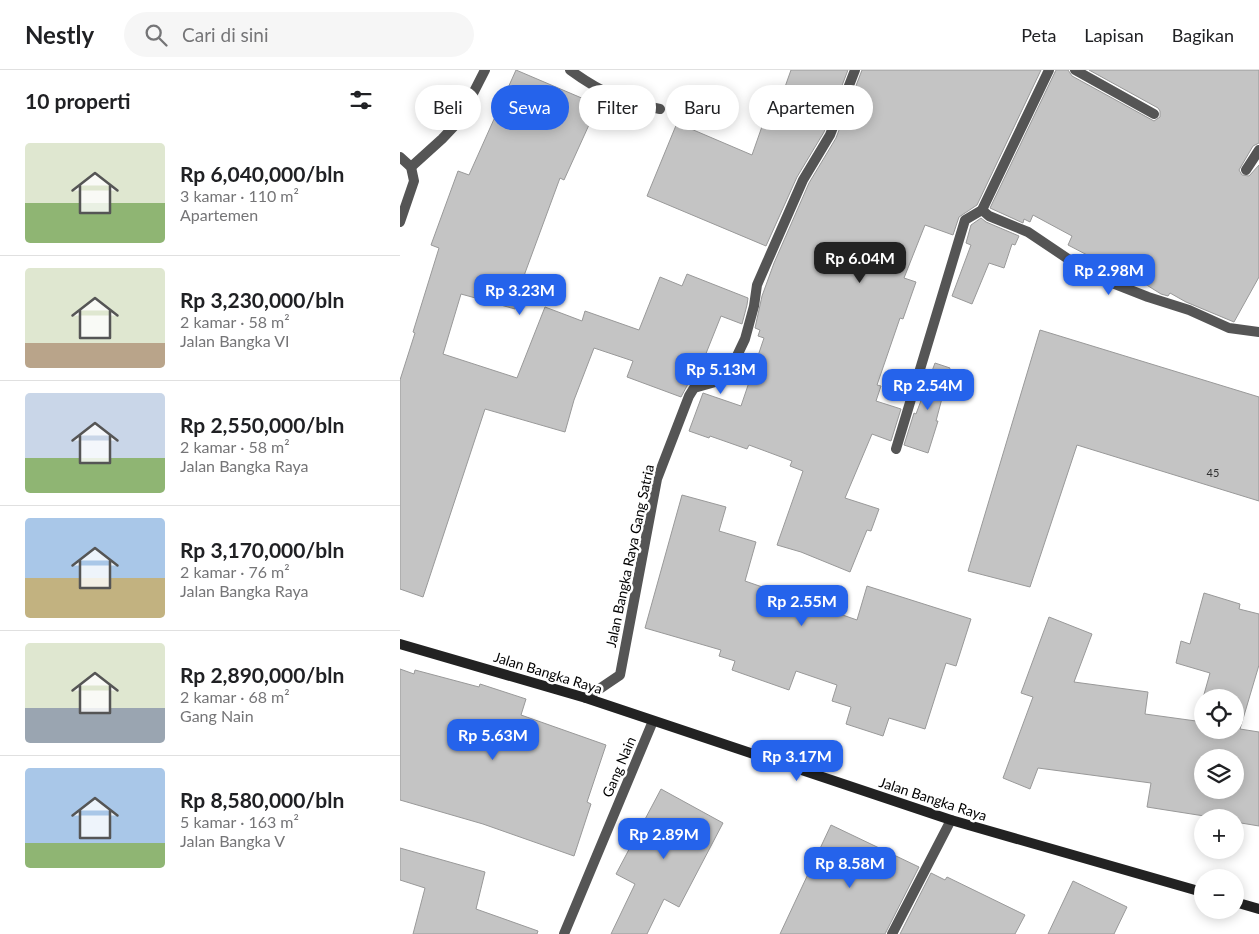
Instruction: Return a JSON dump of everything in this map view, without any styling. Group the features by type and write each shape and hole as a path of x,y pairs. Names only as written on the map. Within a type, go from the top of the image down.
{"street":[{"path":"411,167 460,121 485,70"},
{"path":"570,70 602,91 626,102 660,109"},
{"name":"Jalan Bangka Raya Gang Satria","path":"586,698 620,675 657,479 689,396 694,388 726,379 732,369 745,339 754,306 757,285 803,180 830,135 855,70"},
{"path":"896,449 965,220 982,210 1049,70"},
{"path":"1075,70 1154,114"},
{"path":"1246,170 1259,150"},
{"path":"400,157 411,167 414,181 400,222"},
{"path":"982,210 989,216 1028,232 1092,275 1148,298 1189,310 1230,328 1259,332"},
{"name":"Jalan Bangka Raya","path":"400,644 586,698 951,820 1194,890"},
{"name":"Gang Nain","path":"564,934 654,721"},
{"path":"892,934 951,820"},
{"path":"1244,905 1259,909"}],"building":[{"path":"516,70 551,85 509,85"},
{"path":"791,70 848,70 842,85 786,85"},
{"path":"862,70 1041,70 977,205 959,217 953,235 925,225 904,278 916,282 903,319 900,318 877,385 881,386 876,401 901,409 891,441 872,434 845,498 879,509 871,531 867,530 850,572 801,552 777,545 803,471 790,466 792,461 749,445 747,449 689,431 703,393 741,406 764,338 758,336 760,330 755,328 762,296 774,263 809,183 839,130 873,130 873,85 856,85"},
{"path":"1056,70 1068,70 1072,76 1154,121 1160,117 1158,108 1089,70 1259,70 1259,143 1253,146 1239,170 1242,175 1249,176 1259,165 1259,277 1234,322 1186,302 1170,293 1168,296 1161,294 1121,269 1094,255 1093,258 1068,245 1072,236 1033,215 1030,222 1024,219 1023,223 990,208"},
{"path":"569,93 579,97 579,130 587,130 564,180 560,178 525,273 515,309 461,294 443,354 517,378 545,307 582,321 585,311 639,330 660,277 682,286 687,274 748,298 742,324 721,316 695,381 688,384 681,397 627,377 633,361 594,348 574,400 565,432 485,409 423,597 400,589 400,380 439,248 431,245 458,171 469,175 491,126 491,130 569,130"},
{"path":"674,130 693,130 752,155 761,130 825,130 797,177 766,246 647,196"},
{"path":"981,218 1019,236 1015,245 1012,244 1004,268 989,263 972,304 952,296 971,245 966,243 971,225"},
{"path":"1040,330 1259,397 1259,501 1077,445 1030,587 968,571"},
{"path":"935,363 950,368 936,421 938,421 928,453 904,445 914,413 916,414"},
{"path":"682,495 726,507 719,531 756,542 745,581 857,620 867,586 971,619 956,666 946,663 925,729 889,718 883,736 846,724 851,707 832,701 837,685 796,671 789,690 732,670 735,661 719,656 721,650 645,628"},
{"path":"1204,593 1240,604 1239,609 1259,614 1259,665 1244,716 1244,689 1206,689 1210,673 1176,663 1181,641 1190,644"},
{"path":"1049,617 1092,634 1074,682 1148,692 1145,714 1194,721 1194,739 1244,739 1244,730 1259,732 1259,826 1244,824 1244,809 1194,809 1194,814 1147,807 1151,783 1038,768 1030,789 1003,778 1033,697 1021,693"},
{"path":"400,669 414,674 415,670 479,687 480,684 526,699 521,715 606,745 587,802 591,804 574,856 483,824 400,800"},
{"path":"661,789 723,823 679,907 664,899 647,934 611,934 635,884 616,874"},
{"path":"831,825 919,867 885,934 780,934"},
{"path":"400,848 485,872 476,909 538,931 537,934 413,934 425,888 400,880"},
{"path":"931,873 945,880 947,877 1025,915 1015,934 900,934"},
{"path":"1073,881 1127,907 1114,934 1048,934"}]}
